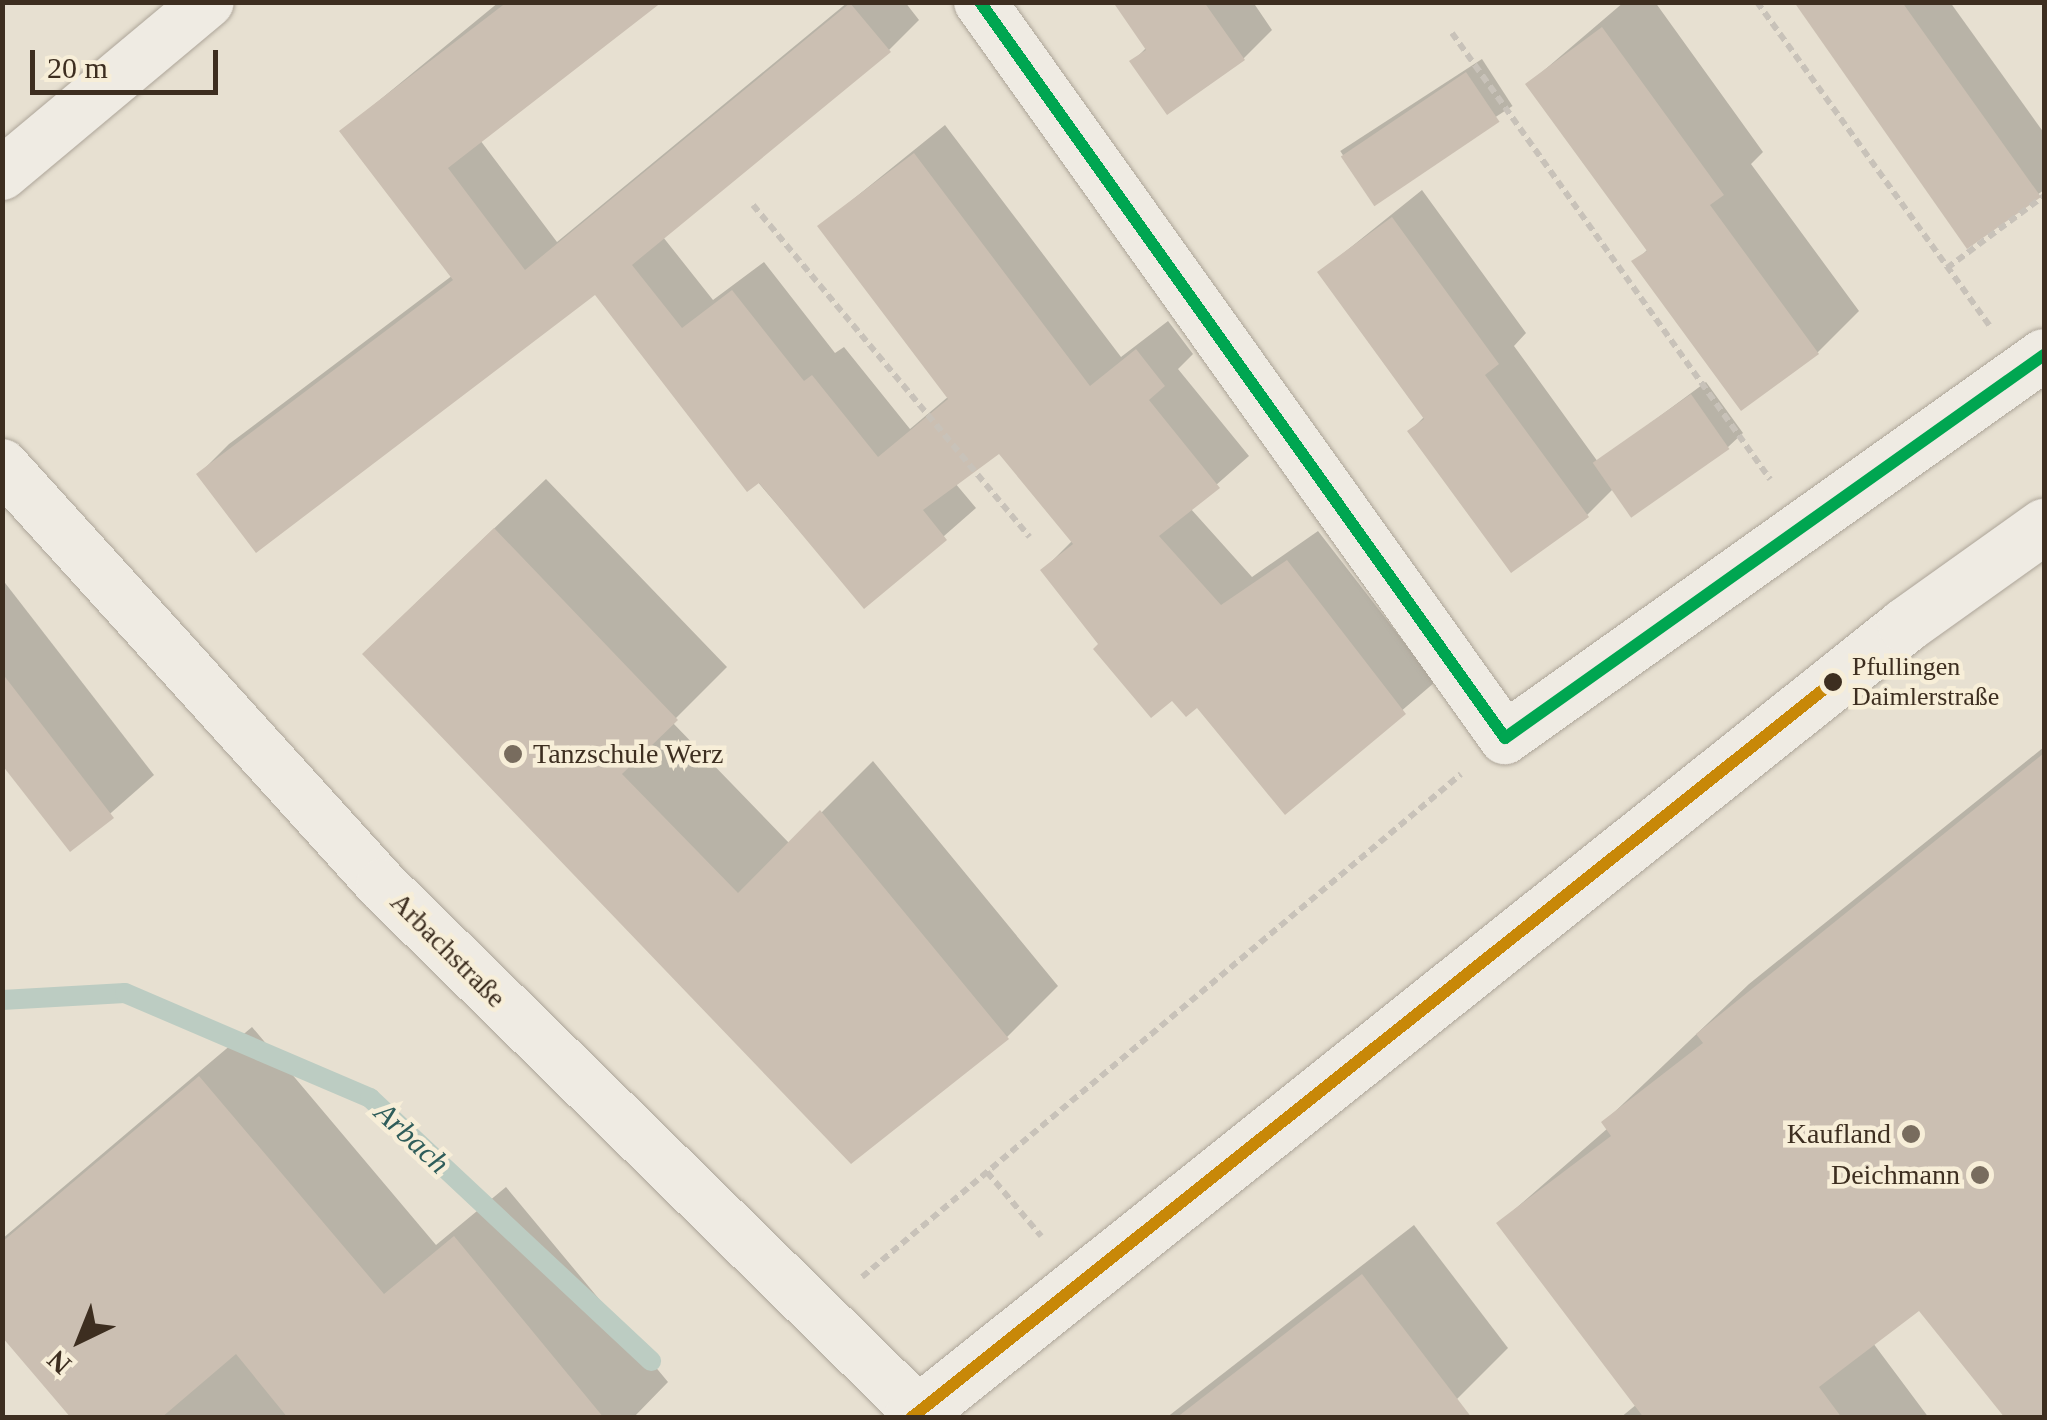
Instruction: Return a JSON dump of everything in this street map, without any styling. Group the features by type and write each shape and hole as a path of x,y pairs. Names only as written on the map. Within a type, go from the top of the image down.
{"main road":[{"path":"918,1415 1077,1279 1905,625 2044,526"}],"street":[{"path":"2,174 208,2"},
{"path":"980,2 1504,738 2033,363"},
{"name":"Arbachstraße","path":"2,466 382,885 918,1415"}],"path":[{"path":"1757,2 1947,268 2033,363"},
{"path":"1452,32 1803,526"},
{"path":"1947,268 2044,196"},
{"path":"752,206 1030,537"},
{"path":"818,1313 1504,738"},
{"path":"987,1172 1077,1279"}],"building":[{"path":"507,2 662,2 448,168 525,270 850,3 891,52 632,265 682,328 732,290 804,381 812,375 878,457 948,399 817,226 914,153 1090,386 1136,349 1165,386 1149,400 1220,488 1159,536 1221,605 1287,560 1406,714 1285,815 1197,708 1186,717 1172,701 1151,718 1093,649 1098,644 1040,570 1073,544 999,454 923,510 947,540 864,609 759,483 747,492 595,295 256,553 196,474 453,280 339,131"},
{"path":"1113,2 1204,2 1245,60 1167,115 1129,61 1146,50"},
{"path":"1794,2 1902,2 2041,197 1967,249"},
{"path":"1602,27 1724,195 1710,205 1819,354 1741,411 1631,261 1647,251 1525,84"},
{"path":"1466,72 1500,122 1374,206 1341,156"},
{"path":"1392,217 1499,364 1485,375 1589,517 1511,573 1407,431 1424,419 1317,272"},
{"path":"1691,394 1729,449 1631,518 1593,463"},
{"path":"494,528 678,720 622,774 738,893 820,810 1009,1039 851,1164 362,654"},
{"path":"2,673 114,818 70,852 2,765"},
{"path":"2044,753 2044,1418 2005,1418 1919,1311 1819,1387 1842,1418 1644,1418 1496,1223 1611,1136 1601,1122 1703,1043 1696,1034"},
{"path":"199,1076 384,1294 454,1236 604,1418 288,1418 236,1354 161,1418 71,1418 2,1337 2,1242"},
{"path":"1362,1274 1472,1418 1176,1418"}],"waterway":[{"name":"Arbach","path":"2,1000 125,993 370,1098 651,1361"}],"transit line":[{"path":"980,2 1505,738 2044,355"},
{"path":"911,1418 1833,682"}],"place":[{"name":"Pfullingen Daimlerstraße","path":"1833,682"},
{"name":"Tanzschule Werz","path":"513,754"},
{"name":"Kaufland","path":"1911,1134"},
{"name":"Deichmann","path":"1980,1175"}]}
